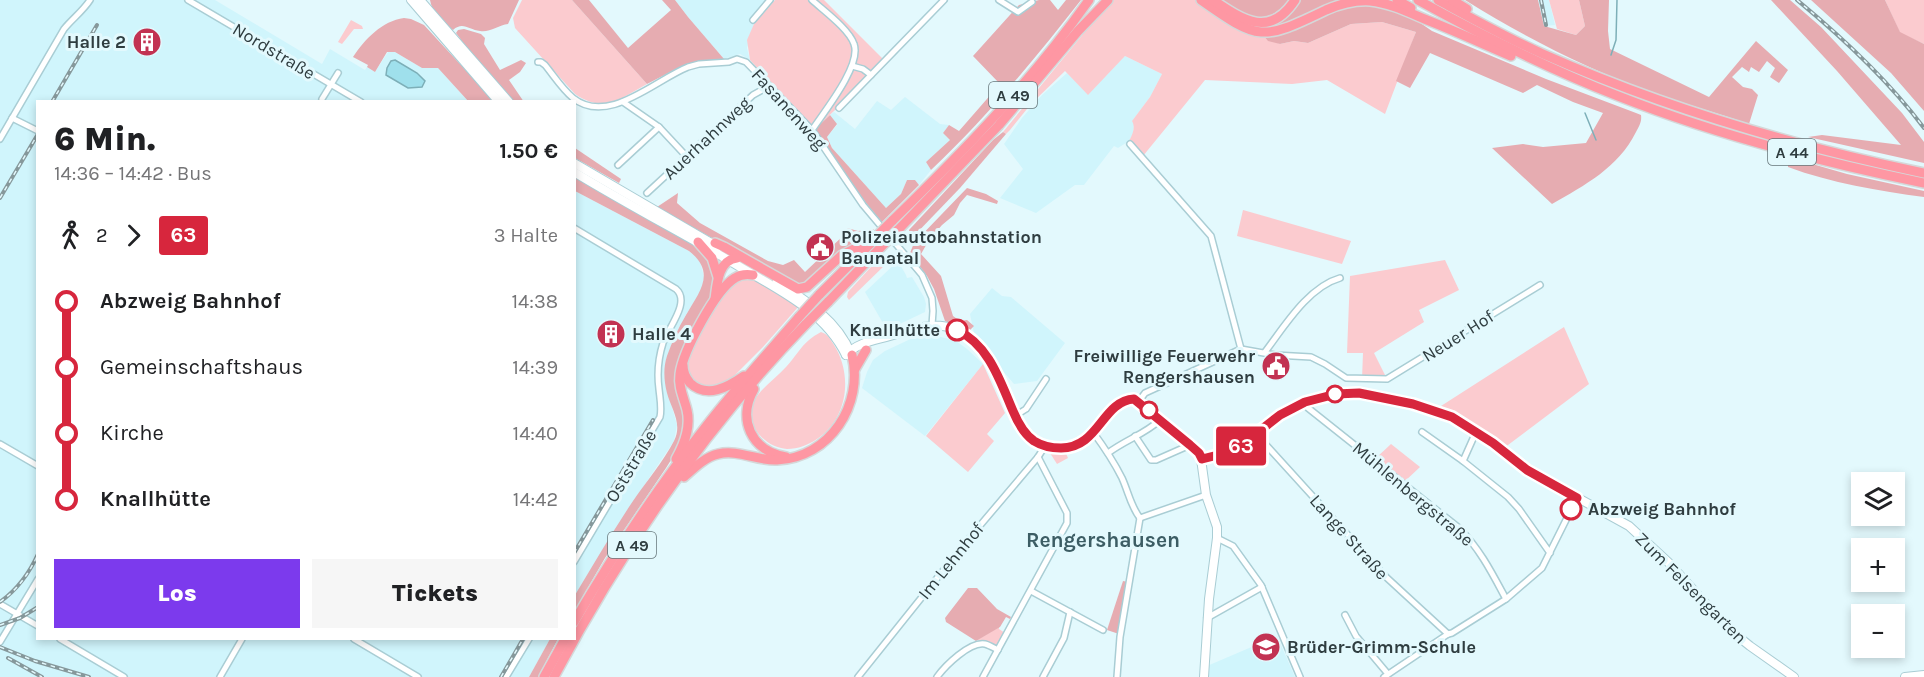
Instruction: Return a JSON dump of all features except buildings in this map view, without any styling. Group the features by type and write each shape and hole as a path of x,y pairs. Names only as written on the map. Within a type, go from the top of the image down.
{"highway":[{"name":"A 49","path":"576,638 642,528 724,418 772,361 819,295 997,114 1089,0"},
{"name":"A 49","path":"576,619 603,573 662,485 704,429 753,370 802,321 828,302 999,125 1101,0"},
{"path":"1078,31 1108,0"},
{"path":"1201,0 1239,26 1262,33 1284,30 1335,6 1358,0 1385,4 1540,68 1587,78"},
{"path":"1213,0 1243,19 1264,24 1283,16 1295,0"},
{"path":"1397,0 1450,29"},
{"name":"A 44","path":"1418,0 1511,50 1587,78 1754,131 1855,158 1924,173"},
{"name":"A 44","path":"1438,0 1587,78 1662,113 1749,141 1924,183"},
{"path":"1452,0 1587,78"},
{"path":"715,243 798,289 807,286 842,255 874,239"},
{"path":"698,242 712,258 718,279"},
{"path":"715,299 721,271 733,259"},
{"path":"662,485 678,456 687,432 687,413 679,381 683,361 690,344 715,299 735,278 744,274 753,275"},
{"path":"666,495 696,466 715,454 737,453 772,460 795,457 816,448 838,428 849,407 855,372 867,347"},
{"path":"849,353 855,372"},
{"path":"849,353 854,385"},
{"path":"683,361 683,369 688,380 707,391 724,387 753,370"},
{"path":"772,361 749,397 746,412 748,426 755,440 765,450 779,456 795,457"},
{"path":"544,677 564,640"},
{"name":"A 49","path":"554,677 575,640"}],"street":[{"path":"0,139 64,29 90,0"},
{"name":"Nordstraße","path":"188,0 358,100"},
{"path":"411,0 497,100"},
{"path":"420,0 507,100"},
{"path":"753,20 770,0"},
{"path":"812,0 851,37 856,53 852,66 812,130"},
{"path":"839,108 944,0"},
{"path":"999,0 1018,12 1032,2"},
{"name":"Fasanenweg","path":"576,100 589,106 604,108 623,102 688,67 737,59 746,62 812,130 863,205 922,275 932,298 932,325"},
{"name":"Fasanenweg","path":"538,62 545,65 576,100"},
{"path":"852,66 863,69 871,75"},
{"path":"322,99 338,73"},
{"name":"Auerhahnweg","path":"647,193 753,95 769,86"},
{"path":"623,102 659,128 687,156"},
{"path":"12,118 36,130"},
{"path":"618,165 659,128"},
{"path":"1130,144 1211,236 1241,349 1145,393 1139,401"},
{"path":"576,164 715,243 753,275 796,301 820,320 849,353"},
{"path":"576,173 698,242 775,280 830,321 841,334 849,353"},
{"name":"Oststraße","path":"576,229 676,289 681,295 680,308 663,341 660,355 658,380 660,417 576,559"},
{"path":"1265,352 1294,313 1328,282 1340,278"},
{"name":"Neuer Hof","path":"1241,349 1275,355 1311,357 1346,378 1387,379 1540,285"},
{"path":"849,353 913,328 932,325 951,328 975,340 992,365 1020,427 1034,441 1045,446 1067,448 1077,445 1087,440 1115,407 1122,402 1134,399 1199,453 1202,459 1206,495 1217,527 1204,677"},
{"path":"841,334 867,347"},
{"path":"1015,416 1026,409 1046,379"},
{"path":"1359,393 1360,379"},
{"path":"1372,395 1373,379"},
{"name":"Zum Felsengarten","path":"1202,459 1234,451 1280,415 1305,402 1336,394 1372,395 1413,404 1452,417 1493,443 1527,470 1629,526 1669,563 1730,630 1794,677"},
{"name":"Mühlenbergstraße","path":"1305,402 1306,406 1459,528 1474,543 1487,562 1506,599"},
{"path":"1108,453 1160,420"},
{"path":"1093,432 1108,453 1140,518 1120,637 1117,677"},
{"path":"1422,432 1463,461 1514,503 1550,554"},
{"path":"1463,461 1476,432"},
{"name":"Lange Straße","path":"1257,435 1386,577 1448,633"},
{"path":"1136,436 1151,460 1190,445"},
{"path":"0,444 36,465"},
{"name":"Im Lehnhof","path":"858,677 1045,446"},
{"path":"994,677 985,674 1067,523 1067,513 1038,457"},
{"path":"1140,518 1206,495"},
{"path":"1345,615 1356,636 1386,675 1448,633 1452,633 1489,611 1535,576 1547,562 1577,498"},
{"path":"1217,538 1233,546 1262,587 1300,677"},
{"path":"0,642 36,582"},
{"path":"1208,618 1262,587"},
{"path":"1031,591 1103,630"},
{"path":"0,604 36,625"},
{"path":"1043,677 1064,638 1070,612"},
{"path":"62,640 124,677"},
{"path":"219,677 241,640"},
{"path":"356,640 418,677"},
{"path":"506,677 528,640"},
{"path":"937,677 969,646 985,644 998,650"},
{"path":"1905,677 1924,675"}],"shaded area":[{"path":"0,0 215,0 322,64 330,49 365,70 367,67 375,72 388,52 395,52 422,68 438,68 467,100 36,100 36,640 549,640 529,677 0,677"},
{"path":"430,0 519,0 508,24 483,31 463,26 453,30 438,17"},
{"path":"522,0 572,0 647,84 620,99 604,104 586,100 575,94 515,28 513,18"},
{"path":"572,0 589,0 628,48 671,10 662,0 675,0 724,59 695,62 647,84"},
{"path":"675,0 775,0 754,24 747,48 750,60 740,54 724,59"},
{"path":"775,0 824,0 883,59 875,72 814,130 750,60 747,40 754,24"},
{"path":"1050,0 1058,10 1066,0 1081,0 1009,88 931,170 926,162 950,140 943,133 949,125 959,131 1000,84 973,56 1019,5"},
{"path":"1111,0 1197,0 1239,30 1264,36 1280,44 1294,41 1308,43 1351,24 1382,22 1416,32 1385,114 1327,80 1292,84 1205,80 1143,156 1129,141 1134,129 1132,121 1150,97 1162,74 1125,56 1088,95 1065,71 1031,104 1006,134 1003,132"},
{"path":"1218,0 1289,0 1275,13 1253,17"},
{"path":"1300,0 1387,0 1432,31 1546,79 1641,115 1640,124 1629,145 1610,166 1552,204 1492,148 1523,144 1543,147 1586,143 1603,113 1537,85 1523,93 1430,53 1410,88 1396,81 1416,32 1382,22 1351,24 1308,43 1294,41 1280,44 1268,41 1264,36 1272,36 1272,31 1258,27 1283,19 1293,11"},
{"path":"1465,0 1538,0 1544,26 1576,35 1585,26 1579,0 1609,0 1610,49 1709,97 1756,41 1788,70 1779,83 1770,77 1775,68 1767,61 1759,72 1751,67 1749,72 1742,67 1732,77 1743,87 1752,89 1758,95 1749,124 1653,93 1604,74 1510,27"},
{"path":"1538,0 1549,0 1555,25 1544,26"},
{"path":"1549,0 1579,0 1585,26 1576,35 1557,29"},
{"path":"1771,0 1790,0 1821,27 1902,113 1924,142 1924,163 1808,137 1822,135 1901,145"},
{"path":"1811,0 1885,0 1900,32 1924,44 1924,111 1891,73"},
{"path":"1885,0 1924,0 1924,44 1900,33"},
{"path":"411,19 424,25 493,100 467,100 438,68 422,68 395,52 387,52 375,72 367,67 368,65 353,57 375,32 396,20"},
{"path":"351,20 363,29 354,29 342,44 338,42"},
{"path":"464,29 481,34 485,38 484,44 500,70 521,60 526,63 520,72 509,80 523,100 511,100 470,52 456,33"},
{"path":"1125,56 1162,74 1150,97 1132,121 1133,134 1129,141 1118,148 1114,146 1084,185 1075,185 1036,213 1000,198 1023,169 1004,144 1042,95 1067,73 1088,94"},
{"path":"905,97 940,124 949,125 943,133 950,140 926,162 931,170 919,185 915,180 907,180 901,194 886,208 832,148 827,137 837,125 830,115 834,112 855,129 877,101 891,110"},
{"path":"830,115 837,124 827,137 832,148 886,208 901,194 907,180 915,180 919,185 882,222 814,130"},
{"path":"1003,132 1006,134 960,188 910,240 909,230"},
{"path":"576,149 621,179 619,183 576,159"},
{"path":"1788,157 1847,174 1924,191 1924,197 1821,178 1788,167"},
{"path":"576,177 693,244 706,255 715,273 714,289 710,299 682,353 686,415 684,433 676,452 605,558 576,608 576,593 625,513 665,457 676,435 677,422 665,384 665,365 675,335 700,290 704,275 697,259 689,251 576,192"},
{"path":"967,188 986,194 998,201 997,204 967,195 954,215 929,240 921,254 941,276 953,316 960,321 967,320 974,326 968,332 945,321 934,289 910,253 914,243"},
{"path":"576,192 689,251 700,261 704,277 703,285 675,335 666,360 665,382 677,425 674,441 576,593"},
{"path":"678,193 677,203 700,223 768,261 783,265 794,260 805,272 845,234 847,228 858,231 874,229 799,287 657,207"},
{"path":"1243,210 1351,241 1342,264 1237,236"},
{"path":"880,260 887,263 849,300 848,292"},
{"path":"1445,260 1459,290 1419,310 1424,322 1374,353 1387,379 1362,379 1363,353 1347,353 1350,276"},
{"path":"898,261 907,278 912,277 924,297 925,312 887,330 865,292"},
{"path":"741,278 753,278 799,306 730,380 717,386 702,387 691,379 687,368 690,354 701,330 724,292"},
{"path":"992,288 1002,296 1011,297 1065,343 1037,381 1014,384 975,338 970,314"},
{"path":"1564,327 1589,384 1504,448 1492,435 1441,406"},
{"path":"821,332 827,335 834,345 844,369 844,395 841,408 835,420 817,439 799,447 779,448 764,439 754,426 751,410 754,401 805,344"},
{"path":"930,334 956,341 983,364 925,436 862,388 873,360 885,351 919,335"},
{"path":"983,364 1005,413 987,434 994,441 968,472 926,436"},
{"path":"1391,444 1420,467 1403,483 1375,459"},
{"path":"1065,451 1068,458 1057,464 1050,453"},
{"path":"1123,581 1128,582 1119,634 1107,630"},
{"path":"968,588 977,588 997,609 1011,617 1010,619 1006,617 1000,627 976,641 946,622 945,618"},
{"path":"999,627 1005,633 996,647 977,640"},
{"name":"Brüder-Grimm-Schule","path":"1277,636 1295,677 1206,677 1207,666"},
{"path":"549,640 557,640 538,677 529,677"}],"water":[{"path":"395,60 417,73 425,81 422,87 408,88 386,75 391,61"}],"waterway":[{"path":"1611,55 1616,40 1617,0"},
{"path":"1585,113 1596,140"}],"railway":[{"path":"1541,0 1546,25"},
{"path":"1797,0 1864,60 1924,128"},
{"path":"53,100 97,25"},
{"path":"0,198 36,137"},
{"path":"576,550 653,420"},
{"path":"0,602 22,581 36,558"},
{"path":"0,625 20,618 36,608"},
{"path":"501,677 522,640"},
{"path":"0,647 35,661 89,677"},
{"path":"8,658 42,677"}],"bus line":[{"name":"63","path":"957,330 975,340 989,359 1020,427 1034,441 1048,447 1067,448 1087,440 1115,407 1129,399 1134,399 1190,445 1202,459 1214,458 1234,451 1280,415 1296,406 1336,394 1359,393 1413,404 1452,417 1493,443 1527,470 1577,498 1571,509"}],"place":[{"name":"Halle 2","path":"147,42"},
{"name":"Polizeiautobahnstation Baunatal","path":"820,247"},
{"name":"Knallhütte","path":"957,330"},
{"name":"Halle 4","path":"611,334"},
{"name":"Freiwillige Feuerwehr Rengershausen","path":"1276,366"},
{"name":"Abzweig Bahnhof","path":"1571,509"},
{"name":"Brüder-Grimm-Schule","path":"1266,647"}],"district":[{"name":"Rengershausen","path":"1103,540"}]}
